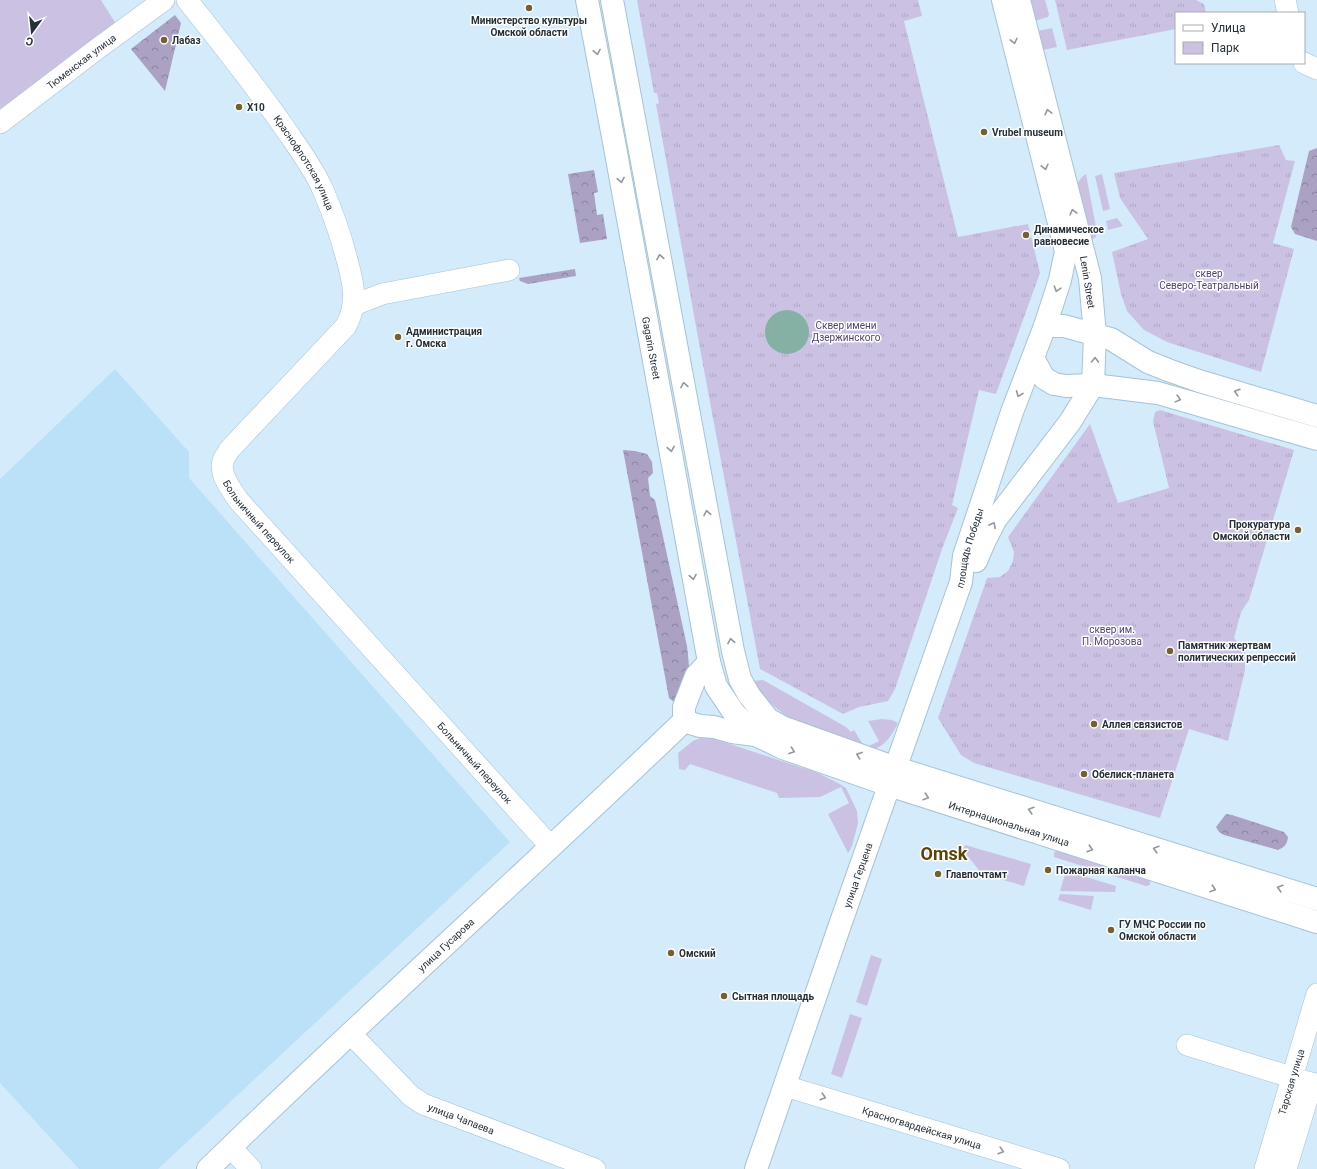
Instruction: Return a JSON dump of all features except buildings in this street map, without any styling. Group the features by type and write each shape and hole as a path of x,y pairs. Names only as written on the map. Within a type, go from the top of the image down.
{"main road":[{"name":"Gagarin Street","path":"587,0 664,410 709,662 716,686 721,694"},
{"path":"612,0 687,406 664,410"},
{"name":"Lenin Street","path":"1003,0 1066,251"},
{"name":"Lenin Street","path":"1019,0 1090,278 1095,335"},
{"name":"площадь Победы","path":"962,582 964,556 1012,412 1036,364 1045,326 1060,280 1066,251"},
{"path":"1045,326 1064,326 1111,339 1148,362 1206,383 1312,426"},
{"path":"1094,385 1095,335"},
{"path":"1036,364 1044,378 1054,384 1066,386 1094,385 1140,391 1312,426"},
{"name":"площадь Победы","path":"962,582 977,560 996,519 1070,422 1094,385"},
{"name":"Интернациональная улица","path":"687,406 726,615 740,678 749,695 768,719 782,727 892,776 1317,922"},
{"name":"улица Герцена","path":"756,1169 892,776 962,582"},
{"path":"709,662 696,676 684,707 684,721 700,726 722,728 732,732 756,735"},
{"name":"Интернациональная улица","path":"721,694 737,717 756,735 783,748 892,776 1317,899"},
{"name":"улица Гусарова","path":"208,1169 350,1033 551,847 684,721"}],"street":[{"name":"Тюменская улица","path":"0,123 164,0"},
{"name":"Краснофлотская улица","path":"187,0 260,93 302,153 322,189 340,234 353,282 354,305"},
{"path":"1286,0 1288,12"},
{"path":"1305,63 1317,69"},
{"path":"354,305 382,294 509,270"},
{"name":"Больничный переулок","path":"354,305 346,326 230,450 223,461 223,473 228,486 239,501 551,847"},
{"name":"Тарская улица","path":"1286,1169 1307,1082 1317,994"},
{"name":"улица Чапаева","path":"350,1033 411,1096 423,1104 595,1169"},
{"path":"1187,1045 1307,1082"},
{"name":"Тарская улица","path":"1265,1169 1307,1082"},
{"name":"Красногвардейская улица","path":"785,1086 1059,1169"},
{"path":"230,1147 251,1169"}],"shaded area":[{"path":"791,310 803,316 808,324 808,340 803,348 795,353 783,354 771,348 766,340 765,328 771,316 779,311"},
{"path":"115,369 189,452 189,478 510,842 158,1169 79,1169 0,1083 0,479"}],"green space":[{"path":"0,0 101,0 116,24 0,112"},
{"name":"Сквер имени Дзержинского","path":"637,0 918,0 922,16 904,21 958,237 1028,224 1040,273 996,394 979,390 952,505 958,508 942,549 895,689 888,701 859,707 843,714 760,669 656,104 659,103 657,93 654,93"},
{"path":"1031,0 1045,0 1049,14 1048,17 1035,21"},
{"path":"1055,0 1196,0 1204,4 1206,12 1175,12 1175,29 1067,50"},
{"path":"175,15 181,23 165,91 131,49"},
{"path":"1052,28 1057,47 1043,50 1038,31"},
{"name":"сквер Северо-Театральный","path":"1279,145 1286,160 1295,161 1273,243 1294,249 1261,372 1167,342 1144,330 1127,311 1121,294 1112,252 1148,239 1120,198 1114,173"},
{"path":"1317,148 1317,241 1295,234 1291,227 1309,151"},
{"path":"594,170 598,192 594,193 597,215 603,214 607,239 580,243 568,174"},
{"path":"1086,174 1097,232 1096,237 1091,240 1075,186"},
{"path":"1102,174 1110,209 1103,211 1095,176"},
{"path":"1117,218 1123,226 1108,230 1106,221"},
{"path":"575,269 576,276 528,284 520,281 519,278"},
{"name":"сквер им. П. Морозова","path":"1160,410 1294,450 1249,600 1241,612 1234,638 1245,651 1245,670 1228,741 1189,729 1160,818 974,763 961,755 938,718 987,578 1000,577 1008,571 1013,561 1014,552 1008,537 1090,424 1118,503 1169,488 1153,421 1155,412"},
{"path":"623,450 647,454 652,462 653,473 648,478 650,496 655,500 687,646 689,666 679,706 669,698"},
{"path":"763,680 846,727 851,732 854,730 865,748 786,716 770,703 752,681"},
{"path":"882,719 892,720 898,723 893,733 881,746 876,749 865,748 879,741 868,721"},
{"path":"703,737 709,737 818,773 846,788 857,811 858,823 852,846 848,853 828,814 849,803 841,787 820,797 779,798 777,793 690,764 685,770 679,769 678,753 693,741"},
{"path":"1226,814 1284,832 1288,837 1286,843 1278,850 1224,835 1219,832 1216,827"},
{"path":"965,845 1031,864 1024,886 982,874 963,850"},
{"path":"1058,851 1148,880 1150,885 1146,886 1054,857 1054,852"},
{"path":"1066,871 1116,886 1115,892 1060,891"},
{"path":"1060,894 1094,896 1091,910 1058,900"},
{"path":"871,955 882,959 867,1006 856,1002"},
{"path":"850,1014 862,1018 842,1078 831,1074"}],"place":[{"name":"Министерство культуры Омской области","path":"529,8"},
{"name":"Лабаз","path":"164,40"},
{"name":"Х10","path":"239,107"},
{"name":"Vrubel museum","path":"984,132"},
{"name":"Динамическое равновесие","path":"1026,235"},
{"name":"Администрация г. Омска","path":"398,337"},
{"name":"Прокуратура Омской области","path":"1298,530"},
{"name":"Памятник жертвам политических репрессий","path":"1170,651"},
{"name":"Аллея связистов","path":"1094,724"},
{"name":"Обелиск-планета","path":"1084,774"},
{"name":"Пожарная каланча","path":"1048,870"},
{"name":"Главпочтамт","path":"938,874"},
{"name":"ГУ МЧС России по Омской области","path":"1111,930"},
{"name":"Омский","path":"671,953"},
{"name":"Сытная площадь","path":"724,996"}],"district":[{"name":"Omsk","path":"944,854"}]}
